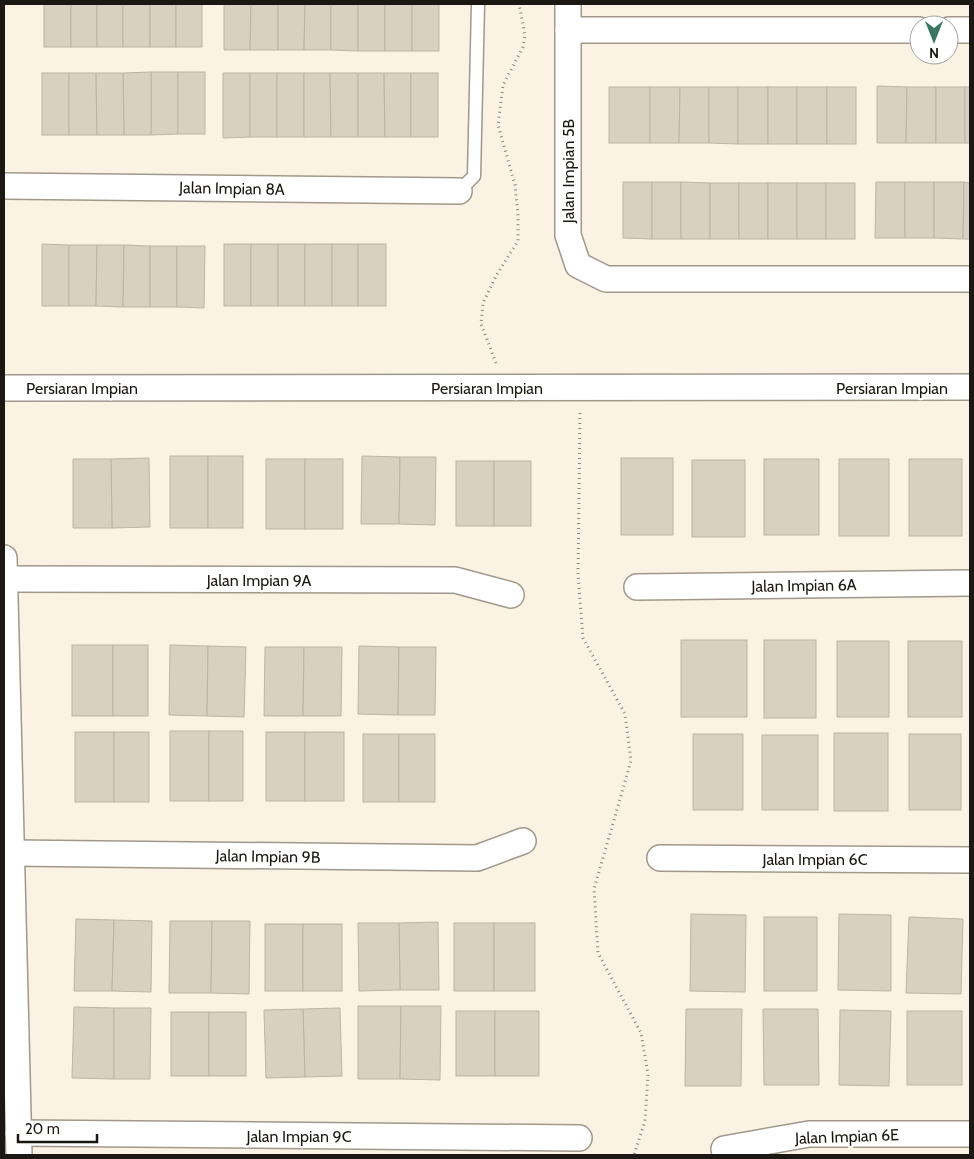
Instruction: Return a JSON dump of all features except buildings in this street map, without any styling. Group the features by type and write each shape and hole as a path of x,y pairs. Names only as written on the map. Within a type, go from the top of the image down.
{"street":[{"name":"Jalan Impian 5B","path":"568,4 568,235 578,265 606,280 970,280"},
{"path":"568,30 909,30"},
{"name":"Jalan Impian 8A","path":"4,186 460,191"},
{"name":"Persiaran Impian","path":"4,388 970,388"},
{"path":"4,558 18,1144"},
{"name":"Jalan Impian 9A","path":"4,579 455,580 511,595"},
{"name":"Jalan Impian 6A","path":"637,586 970,583"},
{"name":"Jalan Impian 9B","path":"11,853 477,858 523,841"},
{"name":"Jalan Impian 6C","path":"660,858 970,860"},
{"name":"Jalan Impian 6E","path":"724,1149 809,1134 970,1134"},
{"name":"Jalan Impian 9C","path":"18,1144 579,1138"}],"lane":[{"path":"460,191 474,176 478,4"}],"path":[{"path":"504,388 481,324 484,303 496,276 518,241 515,185 498,125 503,85 523,47 525,35 519,4"},
{"path":"581,388 578,574 583,638 625,714 631,761 594,889 598,953 641,1033 648,1074 645,1121 634,1155"}]}
